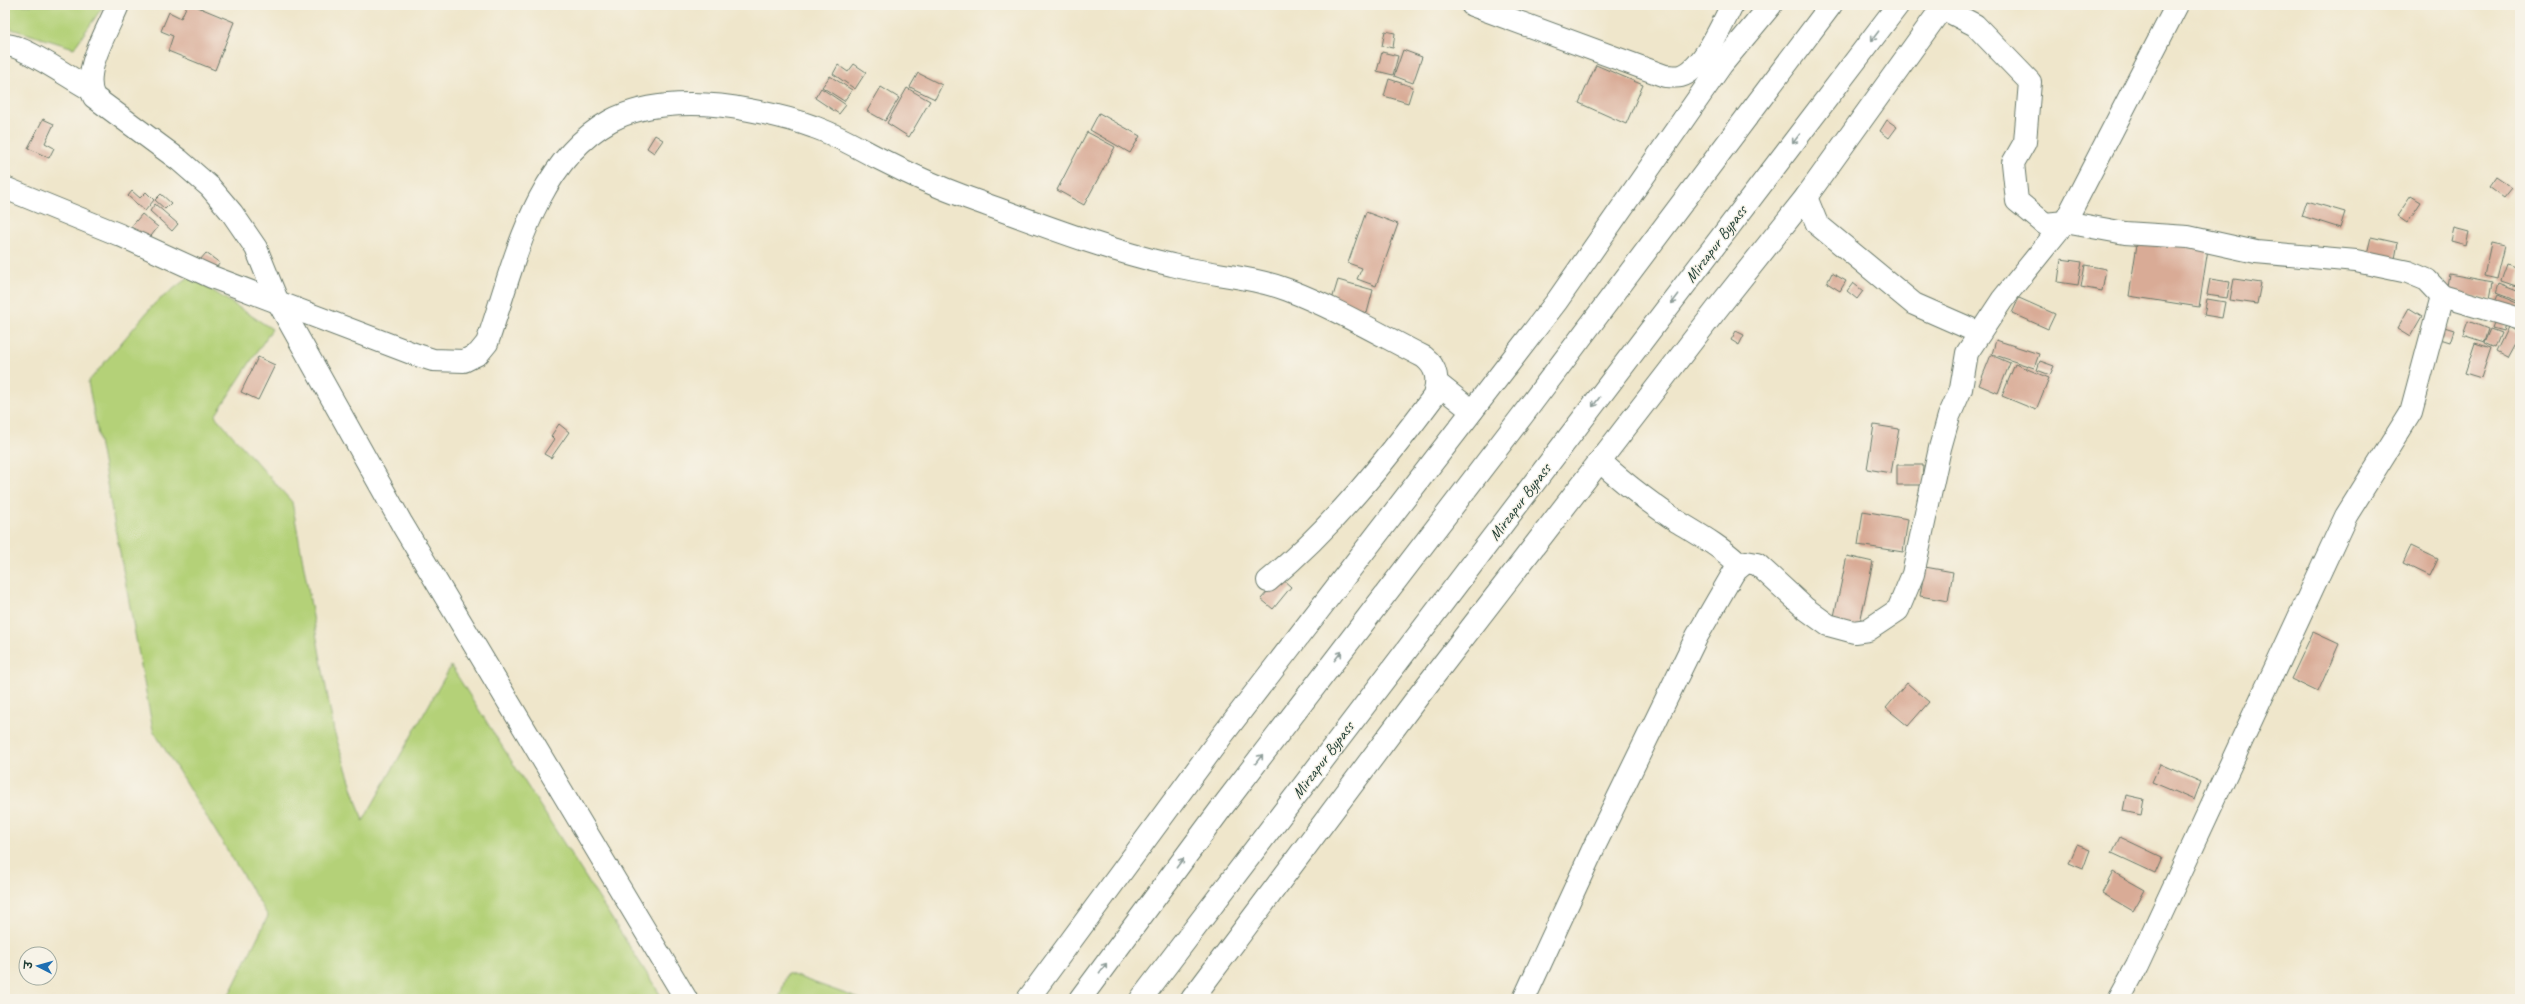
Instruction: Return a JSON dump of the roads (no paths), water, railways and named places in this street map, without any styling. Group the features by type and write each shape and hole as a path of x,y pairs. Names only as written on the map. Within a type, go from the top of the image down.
{"main road":[{"path":"90,89 91,70 118,5"},
{"path":"1472,5 1665,76 1674,76 1686,73 1699,63 1732,5"},
{"path":"1028,999 1217,744 1557,301 1722,64 1771,5"},
{"path":"1080,999 1220,810 1527,410 1830,5"},
{"name":"Mirzapur Bypass","path":"1141,999 1898,5"},
{"path":"1524,999 1594,847 1698,636 1727,584 1740,565 1751,562 1757,564 1806,609 1828,626 1854,632 1868,630 1898,610 1913,574 1940,448 1949,416 1961,389 1967,353 2002,300 2065,222 2177,5"},
{"path":"1192,999 1417,698 1806,197 1943,6 1975,25 2030,82 2025,142 2013,163 2017,201 2045,224 2065,222 2125,233 2188,237 2256,252 2356,261 2408,272 2427,280 2442,296 2520,319"},
{"path":"5,45 24,49 64,76 90,89 99,101 179,160 210,187 232,213 256,248 277,300 402,524 686,999"},
{"path":"5,188 120,235 212,277 277,300 414,354 434,360 464,361 478,354 488,343 528,224 543,192 572,152 589,135 634,110 673,105 716,105 747,109 816,127 921,180 1120,251 1172,266 1259,281 1285,289 1314,301 1424,357 1433,364 1437,383 1434,396 1385,462 1305,551 1268,582"},
{"path":"1806,197 1817,224 1914,304 1980,333"},
{"path":"2119,999 2137,966 2346,516 2411,412 2442,296"},
{"path":"1437,383 1472,410"},
{"path":"1600,461 1617,478 1674,519 1724,549 1740,565"}]}
